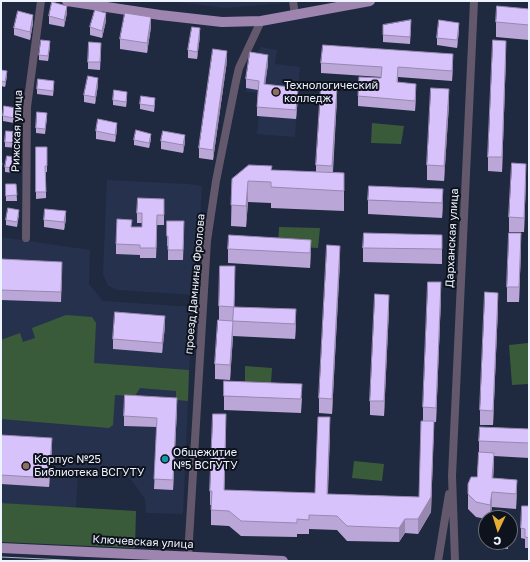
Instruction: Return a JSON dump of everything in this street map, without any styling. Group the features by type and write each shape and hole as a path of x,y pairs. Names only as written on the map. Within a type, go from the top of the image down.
{"main road":[{"path":"67,1 160,15 222,22 261,21 370,1"},
{"name":"Ключевская улица","path":"1,548 284,561"}],"street":[{"name":"Рижская улица","path":"26,238 27,107 41,1"},
{"path":"293,1 295,15"},
{"name":"Дарханская улица","path":"455,561 452,476 474,1"},
{"name":"проезд Дамнина Фролова","path":"188,556 207,240 216,181 236,81 240,68 261,21"},
{"name":"Дарханская улица","path":"438,561 452,476"}],"shaded area":[{"path":"169,1 299,1 299,2 225,8"},
{"name":"Технологический колледж","path":"261,47 277,50 275,64 300,67 295,137 257,134 259,93 246,92 246,88 250,62"},
{"path":"107,180 202,186 196,295 118,290 108,286 103,274"},
{"path":"1,237 90,250 89,284 103,301 192,307 183,514 146,513 145,499 130,478 78,473 76,508 1,503"}],"green space":[{"path":"372,123 404,126 401,144 371,143"},
{"path":"279,227 320,228 318,248 278,246"},
{"path":"66,315 92,317 96,323 94,363 189,370 188,401 178,400 176,398 176,391 140,388 135,396 115,395 113,425 109,428 1,419 1,340 20,333 23,342 35,338 32,328"},
{"path":"528,343 529,384 512,385 509,345"},
{"path":"245,366 272,368 271,383 245,382"},
{"path":"354,461 384,464 382,481 352,478"},
{"path":"1,503 136,511 135,548 1,542"}],"building":[{"path":"52,2 67,6 64,20 49,16"},
{"path":"497,6 529,9 529,25 496,22"},
{"path":"95,10 106,13 102,31 90,27"},
{"path":"18,11 33,15 30,32 14,28"},
{"path":"125,13 151,17 147,43 120,39"},
{"path":"411,20 410,37 383,35 383,25"},
{"path":"439,20 459,23 457,40 437,38"},
{"path":"192,27 200,28 197,52 188,50"},
{"path":"41,40 50,41 48,56 39,55"},
{"path":"493,40 506,41 502,157 488,157"},
{"path":"89,42 101,43 100,62 88,62"},
{"path":"323,45 453,54 452,71 398,67 397,82 416,84 415,101 358,96 359,77 381,78 382,67 321,63"},
{"path":"213,49 227,51 213,150 199,148"},
{"path":"250,52 268,55 264,84 298,88 296,110 257,107 259,81 246,79"},
{"path":"1,70 7,71 5,82 1,81"},
{"path":"88,76 98,78 95,97 84,95"},
{"path":"38,79 54,81 53,91 37,89"},
{"path":"321,87 337,88 332,166 316,165"},
{"path":"431,88 449,89 444,166 427,165"},
{"path":"114,90 127,92 126,102 113,100"},
{"path":"141,96 155,98 154,106 140,104"},
{"path":"4,106 16,108 14,118 3,116"},
{"path":"37,112 47,113 45,129 36,128"},
{"path":"98,119 117,123 115,135 96,131"},
{"path":"136,130 151,134 149,143 134,140"},
{"path":"6,131 20,132 19,143 5,142"},
{"path":"163,131 185,135 183,145 161,141"},
{"path":"36,147 47,147 47,166 45,166 46,192 36,192"},
{"path":"7,156 16,157 14,168 5,167"},
{"path":"512,163 526,164 524,218 509,217"},
{"path":"249,165 272,166 271,170 344,173 344,191 271,187 271,182 248,181 246,206 231,205 232,179"},
{"path":"6,184 16,184 17,195 6,196"},
{"path":"369,186 443,189 442,203 368,200"},
{"path":"138,198 164,199 164,215 157,215 156,248 140,248 140,245 116,244 117,219 132,220 131,227 142,227 142,213 137,213"},
{"path":"8,208 19,210 17,222 6,220"},
{"path":"45,209 66,211 64,222 44,220"},
{"path":"167,221 184,221 183,250 168,250"},
{"path":"364,233 442,235 442,249 363,248"},
{"path":"509,233 521,233 519,287 507,287"},
{"path":"229,235 311,240 310,253 228,249"},
{"path":"327,245 340,246 332,399 319,398"},
{"path":"1,259 62,262 61,292 1,290"},
{"path":"220,266 235,266 234,307 219,306"},
{"path":"428,282 441,282 436,408 423,407"},
{"path":"485,292 498,293 493,411 480,410"},
{"path":"375,294 389,295 384,401 370,401"},
{"path":"234,307 296,309 295,324 233,321"},
{"path":"115,312 165,316 162,343 113,339"},
{"path":"218,320 233,321 230,365 215,364"},
{"path":"224,381 302,384 301,399 224,396"},
{"name":"Общежитие №5 ВСГУТУ","path":"125,395 177,398 173,480 154,479 157,418 124,416"},
{"path":"213,414 226,414 224,490 315,493 318,417 330,417 327,494 419,497 421,421 434,421 431,497 418,519 405,519 399,528 347,526 337,516 309,515 309,520 297,519 297,523 241,521 229,511 211,510 212,491 210,491"},
{"path":"480,427 529,429 529,443 479,441"},
{"name":"Корпус №25 Библиотека ВСГУТУ","path":"1,435 52,438 49,478 1,475"},
{"path":"479,452 494,453 492,478 517,480 516,494 492,492 490,505 476,502 468,494 468,484 471,477 477,477"},
{"path":"522,506 529,506 529,538 525,537 525,529 521,528"}],"tram line":[{"path":"1,557 85,561"}],"place":[{"name":"Технологический колледж","path":"276,92"},
{"name":"Общежитие №5 ВСГУТУ","path":"165,459"},
{"name":"Корпус №25 Библиотека ВСГУТУ","path":"26,466"}]}
